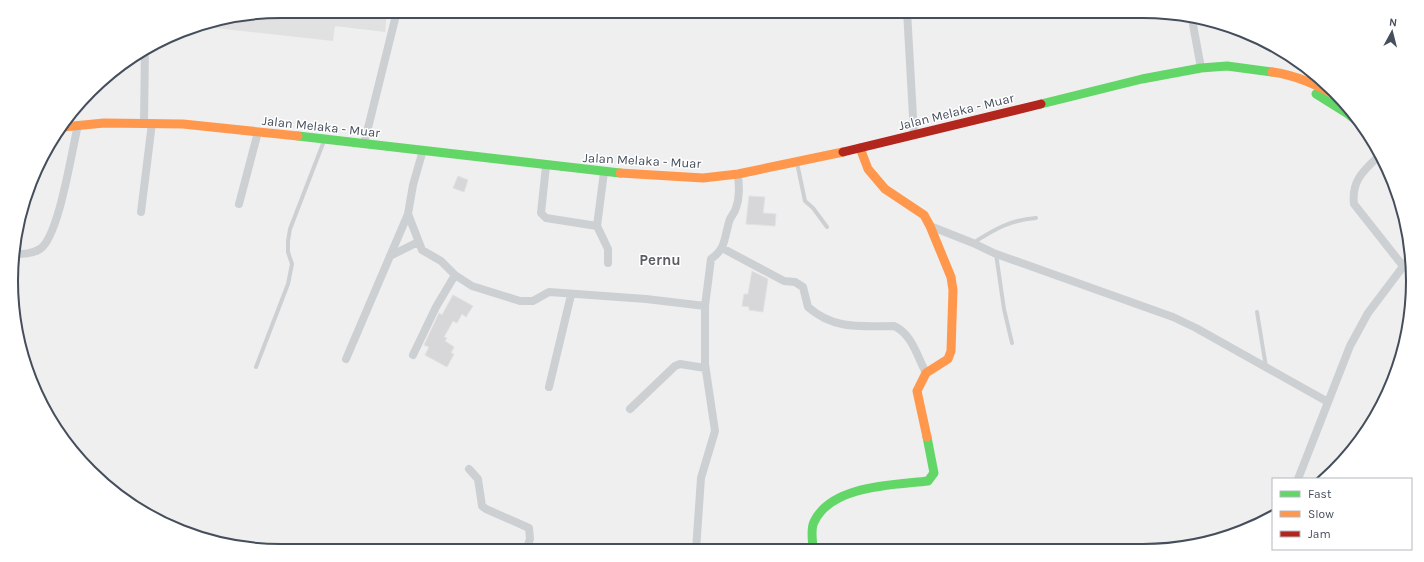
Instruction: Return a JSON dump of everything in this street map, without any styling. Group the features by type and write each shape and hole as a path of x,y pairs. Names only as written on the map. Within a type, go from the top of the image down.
{"main road":[{"name":"Jalan Melaka - Muar","path":"68,126 148,123 183,124 422,150 604,172 738,178 1142,79 1201,68 1227,66 1284,73 1307,80 1320,87"},
{"name":"Jalan Melaka - Muar","path":"1258,69 1324,98 1346,114"},
{"path":"813,544 813,524 821,510 835,499 862,490 928,481 932,478 934,473 924,418 917,391 926,373 948,359 950,351 953,290 951,277 930,226 924,215 885,189 868,169 860,148"}],"street":[{"path":"364,144 395,18"},
{"path":"907,18 914,134"},
{"path":"1193,23 1201,68"},
{"path":"141,212 148,123 145,55"},
{"path":"20,254 28,254 40,250 47,243 65,192 78,125"},
{"path":"239,204 258,132"},
{"path":"346,359 408,214 413,185 422,150"},
{"path":"1376,159 1361,173 1355,183 1353,194 1354,204 1404,254"},
{"path":"546,166 541,213 546,218 597,226"},
{"path":"604,172 597,226 608,249 608,263"},
{"path":"696,544 701,478 715,431 705,368 706,306 710,259 719,253 722,248 731,217 736,210 740,192 738,178"},
{"path":"408,214 422,250 441,261 455,275 472,286 520,301 533,301 549,292 571,295 646,299 706,306"},
{"path":"930,226 996,254 1173,317 1196,328 1328,402"},
{"path":"390,256 418,242"},
{"path":"722,248 784,281 794,282 803,287 808,307 830,322 841,325 894,326 902,330 907,335 926,373"},
{"path":"1298,478 1350,346 1368,313 1405,264"},
{"path":"413,355 436,307 455,275"},
{"path":"549,387 571,295"},
{"path":"630,409 675,366 680,364 705,368"},
{"path":"469,469 480,483 482,506 529,528 530,539 528,544"}],"lane":[{"path":"256,367 288,284 292,264 288,252 290,229 325,139"},
{"path":"797,163 805,201 813,208 827,227"},
{"path":"973,243 998,227 1018,219 1036,218"},
{"path":"996,254 1004,309 1012,343"},
{"path":"1258,312 1266,367"}],"shaded area":[{"path":"281,18 386,18 385,32 335,26 333,41 215,28 215,26 247,20"}],"building":[{"path":"458,176 468,180 464,192 453,188"},
{"path":"749,196 765,197 763,213 776,214 775,226 746,224"},
{"path":"752,271 768,279 763,312 749,310 749,307 742,306 744,294 748,294"},
{"path":"453,295 473,306 466,317 462,314 457,323 453,321 444,337 447,338 445,341 454,347 451,353 454,354 447,367 425,355 429,347 424,345 439,313 442,315"}],"traffic: fast":[{"path":"1041,104 1142,79 1201,68 1227,66 1272,72"},
{"path":"1316,94 1344,111"},
{"path":"298,136 620,173"},
{"path":"813,544 812,532 814,522 822,510 834,501 865,489 928,481 934,473 927,437"}],"traffic: slow":[{"path":"1272,72 1298,78 1321,87"},
{"path":"68,127 104,123 183,124 298,136"},
{"path":"860,148 868,169 885,189 924,215 951,277 953,290 951,351 948,359 926,373 917,391 927,437"},
{"path":"620,173 703,178 738,174 843,152"}],"traffic: jam":[{"path":"843,152 1041,104"}],"district":[{"name":"Pernu","path":"660,260"}]}
